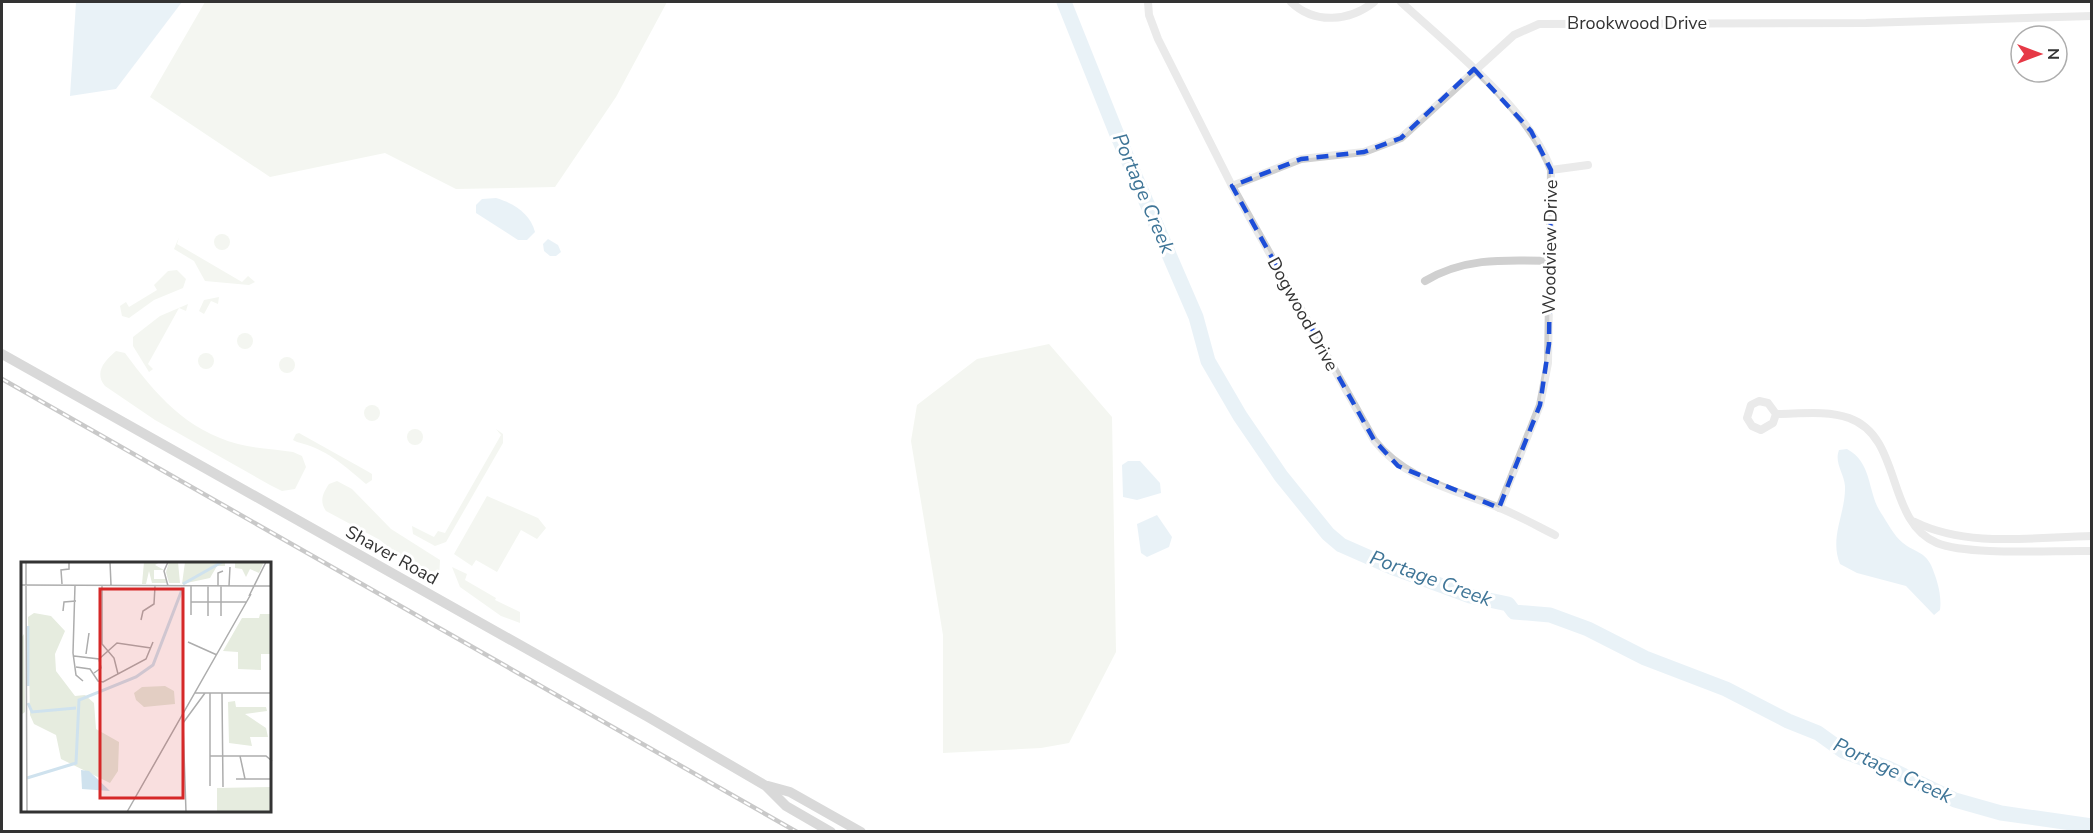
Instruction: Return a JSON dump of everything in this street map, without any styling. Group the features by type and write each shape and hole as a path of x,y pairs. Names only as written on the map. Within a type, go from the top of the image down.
{"main road":[{"name":"Shaver Road","path":"2,354 766,786 790,792 861,831"},
{"name":"Shaver Road","path":"766,786 786,806 831,831"}],"street":[{"name":"Dogwood Drive","path":"1148,2 1149,15 1158,39 1232,186 1353,404 1386,456 1413,474 1499,508 1555,535"},
{"path":"1291,2 1303,12 1334,18 1348,17 1374,2"},
{"name":"Woodview Drive","path":"1401,2 1474,69 1531,131 1546,153 1551,170 1549,344 1545,382 1540,405 1499,508"},
{"name":"Brookwood Drive","path":"1232,186 1302,159 1364,152 1401,138 1474,69 1514,35 1527,28 1550,22 1866,23 2091,16"},
{"path":"1551,170 1588,165"},
{"path":"1425,281 1443,270 1475,261 1551,261"},
{"path":"1776,414 1848,417 1873,434 1905,510 1924,536 1937,543 1974,550 2091,550"},
{"path":"1914,522 1939,533 1975,537 2091,536"},
{"path":"1974,550 1975,537"},
{"path":"2035,537 2035,550"}],"highlighted area":[{"path":"1474,69 1531,131 1551,170 1549,344 1540,405 1499,508 1398,466 1374,440 1232,186 1301,159 1364,152 1401,138"}],"shaded area":[{"path":"205,2 667,2 616,97 555,187 456,189 385,153 270,177 150,97"},
{"path":"222,234 228,236 230,242 228,248 222,250 216,248 214,242 216,236"},
{"path":"179,237 177,244 242,282 248,276 255,282 249,285 205,281 194,261 174,249"},
{"path":"177,270 186,279 183,288 154,300 129,318 122,316 120,306 126,302 129,307 157,290 154,285 168,271"},
{"path":"219,297 218,304 211,301 204,314 199,311 204,300"},
{"path":"188,304 186,311 179,308 148,364 153,369 149,372 133,346 133,337 160,316"},
{"path":"245,333 251,335 253,341 251,347 245,349 239,347 237,341 239,335"},
{"path":"1049,344 1112,417 1116,652 1069,743 1041,748 943,753 943,635 911,441 917,405 977,359"},
{"path":"116,351 125,353 161,397 203,430 238,444 293,452 302,456 306,467 295,489 282,491 270,485 155,420 105,386 100,372"},
{"path":"203,353 209,353 214,361 212,367 203,369 198,364 198,358"},
{"path":"284,357 290,357 295,365 293,371 284,373 279,368 279,362"},
{"path":"372,405 378,407 380,413 378,419 372,421 366,419 364,413 366,407"},
{"path":"412,429 418,429 423,437 421,443 412,445 407,440 407,434"},
{"path":"496,429 503,434 503,443 446,542 435,546 413,534 412,526 434,537 438,531 445,533 501,435"},
{"path":"299,433 372,474 372,480 366,484 326,453 293,440"},
{"path":"337,481 352,489 391,529 440,560 439,579 409,564 380,540 326,511 322,500 324,494 329,484"},
{"path":"487,496 538,518 546,528 537,539 521,530 497,572 476,560 472,566 454,554"},
{"path":"452,567 467,574 465,580 496,598 495,600 520,612 520,623 501,616 460,587"}],"water":[{"path":"76,2 182,2 116,89 70,96"},
{"path":"496,198 514,206 529,219 535,232 527,240 518,240 476,213 476,205 482,199"},
{"path":"548,239 558,245 561,252 556,256 550,256 544,251 543,244"},
{"path":"1847,449 1861,462 1877,505 1894,533 1907,546 1922,554 1931,565 1940,599 1940,610 1934,615 1906,586 1857,573 1840,564 1836,544 1845,486 1838,464 1838,455 1839,450"},
{"path":"1128,461 1140,461 1160,483 1161,493 1137,500 1123,497 1122,465"},
{"path":"1157,515 1172,537 1169,547 1147,557 1141,553 1137,524"}],"waterway":[{"name":"Portage Creek","path":"1064,2 1116,132 1196,317 1208,361 1240,416 1281,476 1328,534 1341,545 1391,567 1470,596 1508,604 1514,612 1550,615 1588,629 1645,658 1726,689 1788,721 1818,733 1843,751 1888,768 1955,800 2001,813 2092,826"}],"railway":[{"path":"2,379 797,832"}]}
